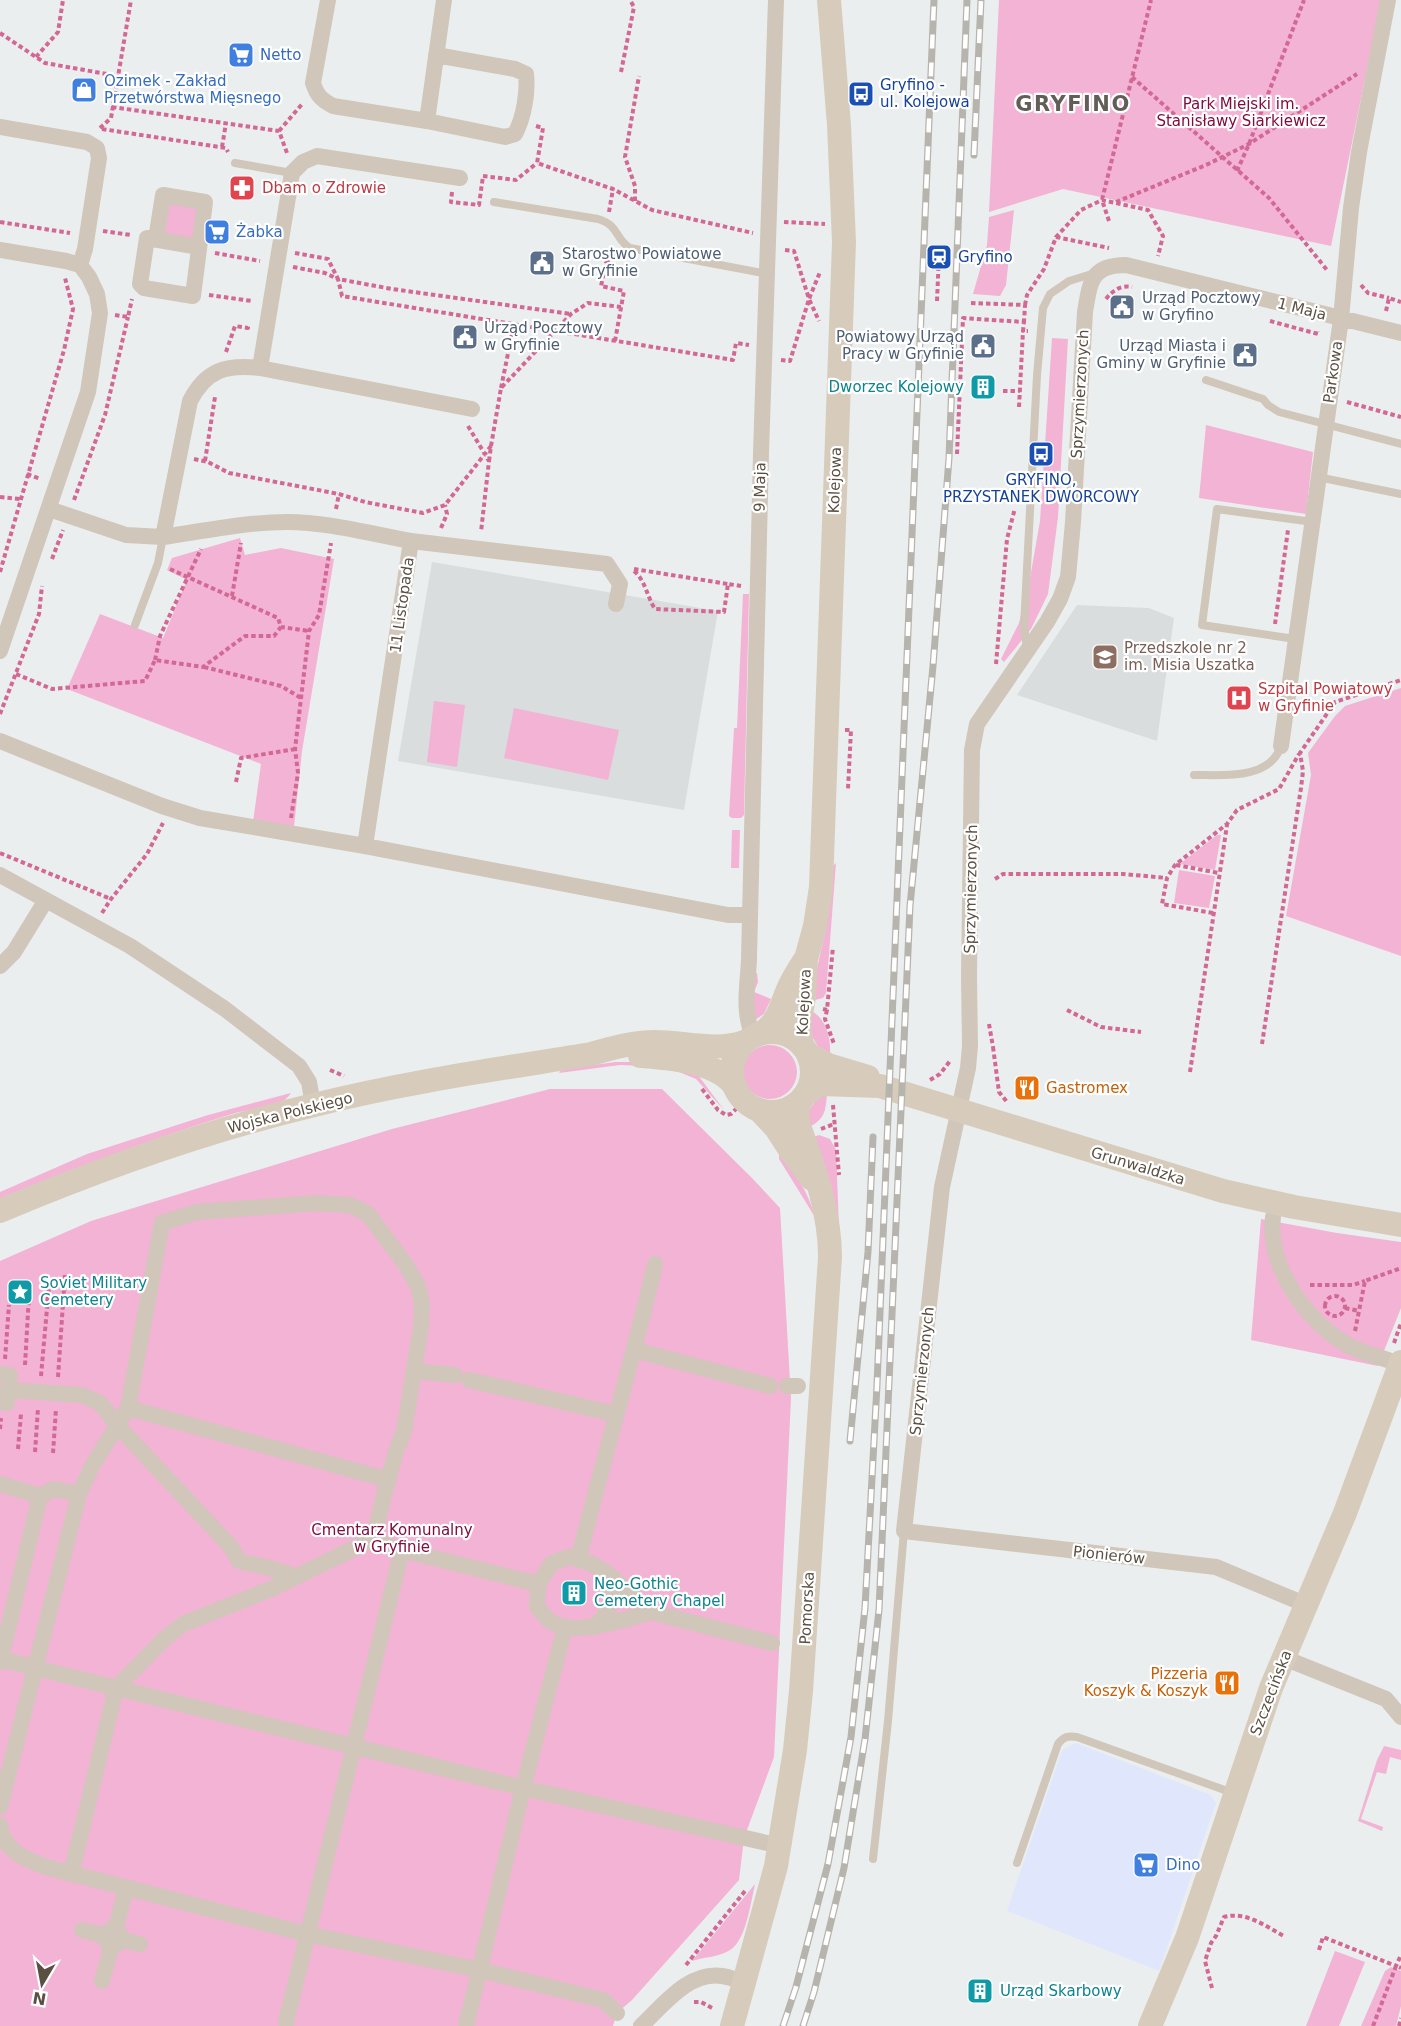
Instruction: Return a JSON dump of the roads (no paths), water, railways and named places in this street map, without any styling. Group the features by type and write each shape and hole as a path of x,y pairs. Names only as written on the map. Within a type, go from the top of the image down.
{"street":[{"path":"328,0 313,83 316,93 322,100 333,106 427,121 505,137 515,134 520,124 527,83 526,74 515,69 436,55"},
{"path":"427,121 444,0"},
{"name":"9 Maja","path":"753,1037 749,1027 747,1007 776,0"},
{"name":"Kolejowa","path":"805,1049 799,1025 804,997 806,959 815,926 820,887 844,261 839,125 829,0"},
{"name":"Parkowa","path":"1281,746 1341,319 1351,208 1366,108 1388,0"},
{"path":"0,127 88,135 97,148 99,158 85,249 80,265"},
{"path":"260,368 292,173 303,162 317,156 460,178"},
{"path":"156,239 163,195 206,202 200,247 194,292 193,296 144,288 140,284 147,238 200,247"},
{"path":"0,250 80,265 97,294 100,313 88,393 0,651"},
{"name":"1 Maja","path":"1098,272 1111,265 1126,265 1401,333"},
{"name":"Sprzymierzonych","path":"904,1531 942,1187 968,1068 970,1046 972,750 977,724 1047,622 1060,599 1068,577 1085,312 1090,286 1098,272"},
{"path":"163,537 190,401 198,386 209,375 228,368 245,366 469,408"},
{"name":"11 Listopada","path":"48,509 126,535 163,537 244,524 288,522 333,527 411,541 365,846"},
{"path":"411,541 607,564 620,584 616,604"},
{"path":"0,741 162,806 200,818 365,846 728,915 750,915"},
{"path":"0,875 130,946 225,1009 299,1066 309,1082 313,1105"},
{"path":"0,966 14,952 46,900"},
{"name":"Kolejowa","path":"753,1037 773,1024 789,986 806,959"},
{"path":"769,1031 783,1033 805,1049 812,1065 812,1077 803,1097 781,1111 745,1098 732,1061 753,1037 769,1031"},
{"name":"Wojska Polskiego","path":"0,1211 137,1157 313,1105 384,1090 591,1054 626,1045 653,1042 720,1047 732,1046 753,1037"},
{"name":"Grunwaldzka","path":"805,1049 828,1065 867,1076 880,1086"},
{"name":"Wojska Polskiego","path":"591,1054 669,1059 716,1070 745,1098"},
{"name":"Grunwaldzka","path":"803,1097 820,1084 880,1086 1223,1191 1284,1205 1401,1225"},
{"name":"Pomorska","path":"725,2020 745,1982 776,1866 792,1774 801,1691 830,1257 828,1219 798,1123 797,1111 803,1097"},
{"name":"Pomorska","path":"745,1098 776,1128 792,1153 817,1184"},
{"path":"0,1807 79,1494 92,1466 128,1408 162,1223 197,1212 316,1203 350,1205 368,1214 406,1265 418,1286 422,1304 421,1326 404,1431 396,1451 377,1524 375,1541"},
{"path":"1273,1217 1273,1242 1276,1255 1288,1281 1310,1314 1338,1339 1351,1347 1394,1361"},
{"path":"578,1560 615,1414 635,1350 655,1264"},
{"path":"635,1350 785,1386"},
{"name":"Szczecińska","path":"1150,2026 1178,1962 1265,1707 1348,1506 1394,1361"},
{"path":"414,1371 462,1377 615,1414"},
{"path":"3,1385 39,1392 82,1395 100,1403 117,1425 231,1547 239,1562 295,1576"},
{"path":"128,1408 389,1480"},
{"path":"0,1484 40,1496 54,1489 79,1494"},
{"path":"40,1496 0,1660 523,1788 767,1843"},
{"name":"Pionierów","path":"904,1531 1216,1567 1307,1605"},
{"path":"71,1874 116,1688 165,1638 183,1624 273,1588 363,1544 375,1541 402,1550 538,1584"},
{"path":"286,2022 402,1550"},
{"path":"651,1612 594,1627 565,1627 550,1621 537,1607 538,1584 552,1563 569,1557 590,1563 606,1572 651,1612 772,1643"},
{"path":"594,1627 609,1612 612,1597 606,1572"},
{"path":"466,2026 523,1788 565,1627"},
{"path":"1284,1658 1386,1699 1401,1717"},
{"path":"0,1825 1,1834 10,1848 25,1859 71,1874 307,1934 480,1970 603,2000 617,2013"},
{"path":"102,1981 126,1888"},
{"path":"82,1930 140,1944"},
{"path":"640,2026 690,1982 702,1977 721,1976 745,1982"}],"lane":[{"path":"235,163 292,173"},
{"path":"494,202 607,222 613,226 625,245 630,248 768,274"},
{"path":"1027,649 1024,626 1043,308 1050,294 1070,281 1098,272"},
{"path":"1206,380 1263,399 1279,412 1401,444"},
{"path":"1318,477 1401,494"},
{"path":"1295,639 1202,625 1217,508 1312,522"},
{"path":"135,625 158,563 163,537"},
{"path":"1194,775 1235,774 1257,770 1274,760 1281,746"},
{"path":"873,1859 888,1721 904,1531"},
{"path":"1017,1863 1058,1744 1062,1738 1068,1736 1077,1737 1235,1794"}],"railway":[{"path":"783,2026 796,1987 828,1864 851,1737 865,1608 877,1385 934,0"},
{"path":"803,2026 814,1992 844,1868 865,1739 879,1610 910,906 933,666 949,458 967,0"},
{"path":"974,155 981,0"},
{"path":"850,1441 868,1252 873,1137"}],"place":[{"name":"Netto","path":"241,55"},
{"name":"Ozimek - Zakład Przetwórstwa Mięsnego","path":"84,90"},
{"name":"Gryfino - ul. Kolejowa","path":"861,94"},
{"name":"Dbam o Zdrowie","path":"242,188"},
{"name":"Żabka","path":"217,232"},
{"name":"Gryfino","path":"939,257"},
{"name":"Starostwo Powiatowe w Gryfinie","path":"542,263"},
{"name":"Urząd Pocztowy w Gryfino","path":"1122,307"},
{"name":"Urząd Pocztowy w Gryfinie","path":"465,337"},
{"name":"Powiatowy Urząd Pracy w Gryfinie","path":"983,346"},
{"name":"Urząd Miasta i Gminy w Gryfinie","path":"1245,355"},
{"name":"Dworzec Kolejowy","path":"983,387"},
{"name":"GRYFINO, PRZYSTANEK DWORCOWY","path":"1041,454"},
{"name":"Przedszkole nr 2 im. Misia Uszatka","path":"1105,657"},
{"name":"Szpital Powiatowy w Gryfinie","path":"1239,698"},
{"name":"Gastromex","path":"1027,1088"},
{"name":"Soviet Military Cemetery","path":"20,1292"},
{"name":"Neo-Gothic Cemetery Chapel","path":"574,1593"},
{"name":"Pizzeria Koszyk & Koszyk","path":"1227,1683"},
{"name":"Dino","path":"1146,1865"},
{"name":"Urząd Skarbowy","path":"980,1991"}],"district":[{"name":"GRYFINO","path":"1073,104"}],"park label":[{"name":"Park Miejski im. Stanisławy Siarkiewicz","path":"1241,112"},
{"name":"Cmentarz Komunalny w Gryfinie","path":"392,1538"}]}
